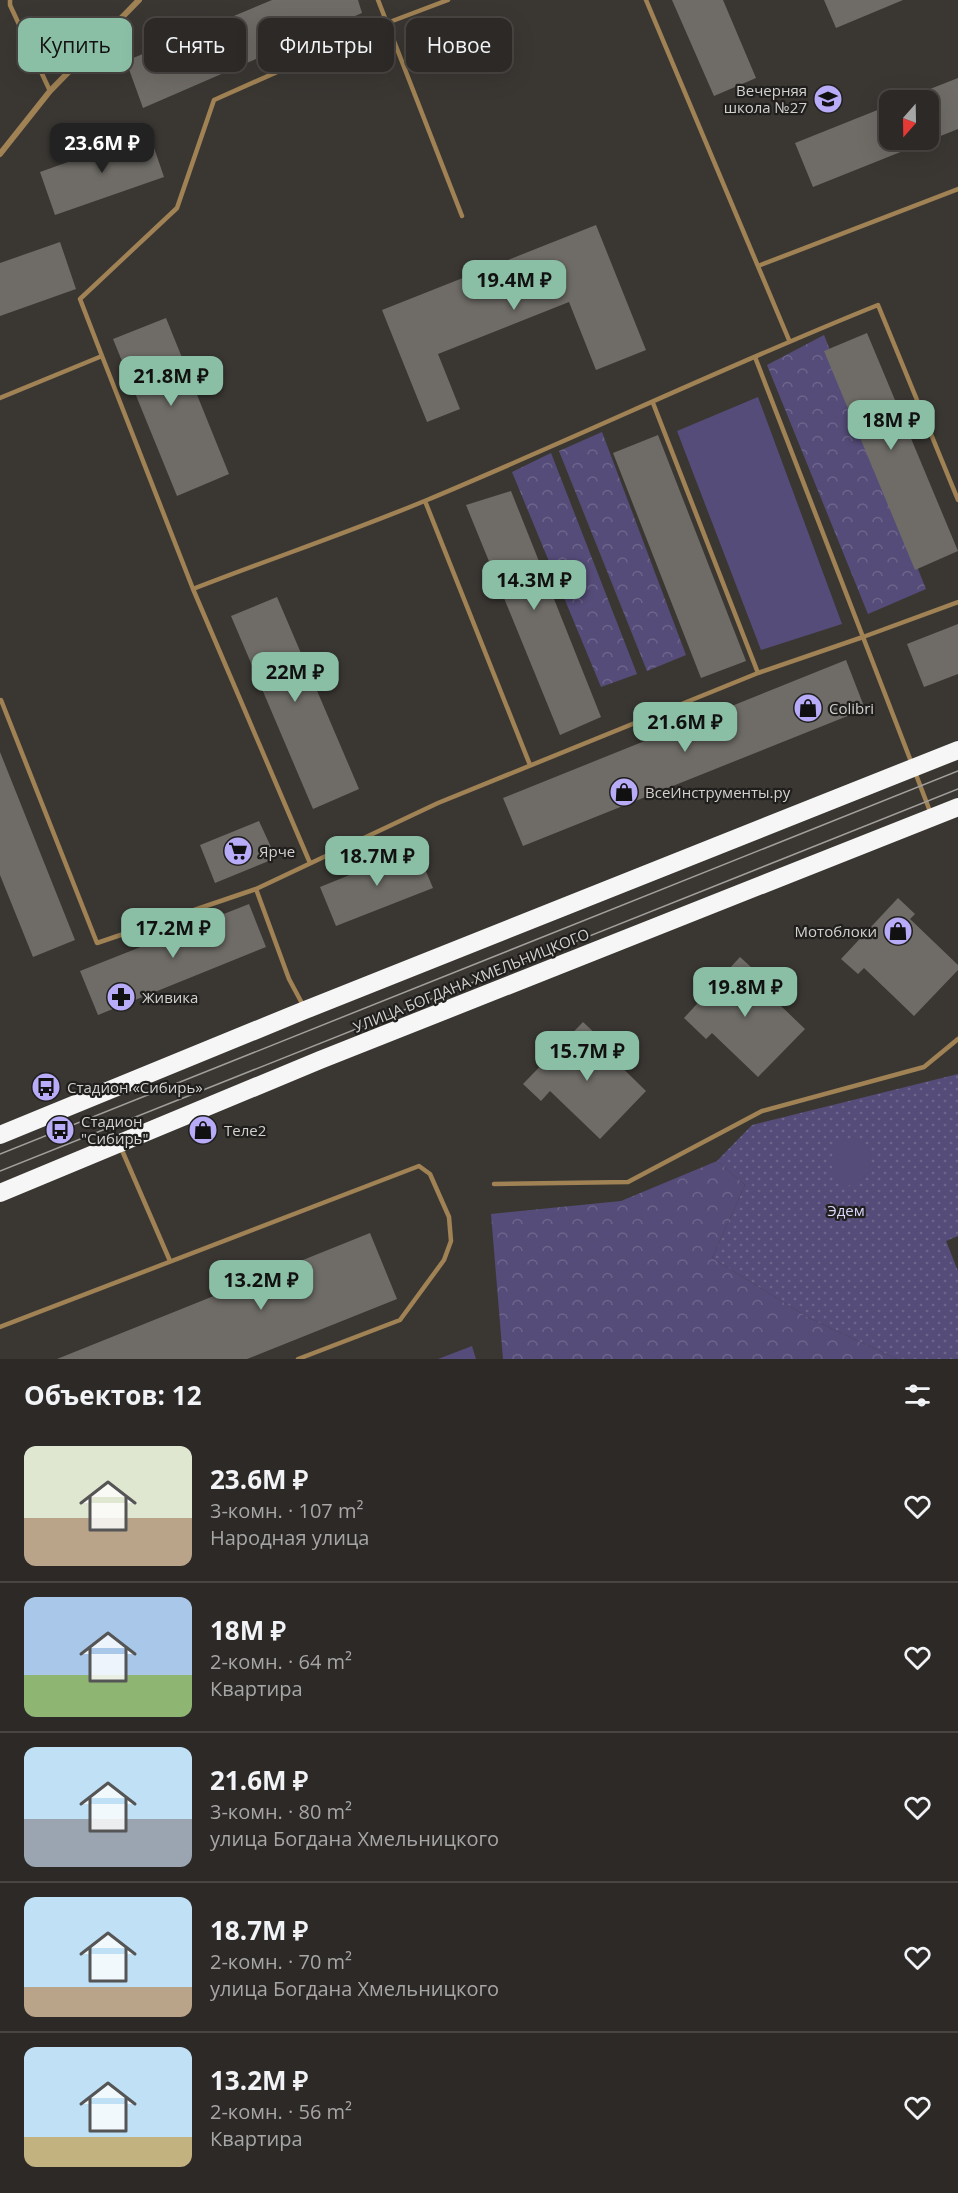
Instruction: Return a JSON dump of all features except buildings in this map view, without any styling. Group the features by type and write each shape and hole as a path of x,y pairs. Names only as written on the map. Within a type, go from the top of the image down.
{"highway":[{"path":"0,1135 305,1010 958,750"},
{"name":"УЛИЦА БОГДАНА ХМЕЛЬНИЦКОГО","path":"0,1193 320,1060 958,807"}],"street":[{"path":"0,154 50,91 139,0"}],"lane":[{"path":"10,0 10,5 50,91"},
{"path":"378,0 385,18"},
{"path":"394,20 448,0"},
{"path":"646,0 789,340"},
{"path":"394,41 462,216"},
{"path":"277,72 214,100 177,208 80,299 193,589 310,863"},
{"path":"758,266 958,189"},
{"path":"193,589 425,501 653,403 789,340 878,305 958,500"},
{"path":"0,398 102,356"},
{"path":"755,357 932,817"},
{"path":"653,403 758,673"},
{"path":"425,501 530,765"},
{"path":"0,700 97,943 256,889 438,803 530,765 758,673 958,602"},
{"path":"256,889 289,980 305,1010"},
{"path":"494,1184 628,1182 762,1111 924,1067 958,1040"},
{"path":"119,1145 170,1261"},
{"path":"0,1326 419,1166 430,1174 449,1217 451,1241 444,1260 400,1320 298,1359"}],"green space":[{"path":"824,335 926,589 868,614 767,365"},
{"path":"758,397 842,624 761,650 677,431"},
{"path":"602,432 686,655 647,671 559,451"},
{"path":"551,453 637,674 601,687 512,472"},
{"name":"Эдем","path":"958,1074 958,1236 946,1241 958,1271 958,1359 897,1359 809,1318 712,1258 745,1185 717,1161 752,1125"},
{"path":"854,1139 868,1146 870,1167 868,1173 859,1182 844,1186 833,1171 833,1154 837,1142"},
{"path":"717,1161 745,1185 712,1258 809,1318 897,1359 503,1359 491,1214 621,1201"},
{"path":"472,1346 476,1359 438,1359"}],"tram line":[{"path":"0,1154 958,771"},
{"path":"0,1171 958,789"}],"place":[{"name":"Вечерняя школа №27","path":"828,99"},
{"name":"Colibri","path":"808,708"},
{"name":"ВсеИнструменты.ру","path":"624,792"},
{"name":"Ярче","path":"238,851"},
{"name":"Мотоблоки","path":"898,931"},
{"name":"Живика","path":"121,997"},
{"name":"Стадион «Сибирь»","path":"46,1087"},
{"name":"Стадион \"Сибирь\"","path":"60,1130"},
{"name":"Теле2","path":"203,1130"}]}
